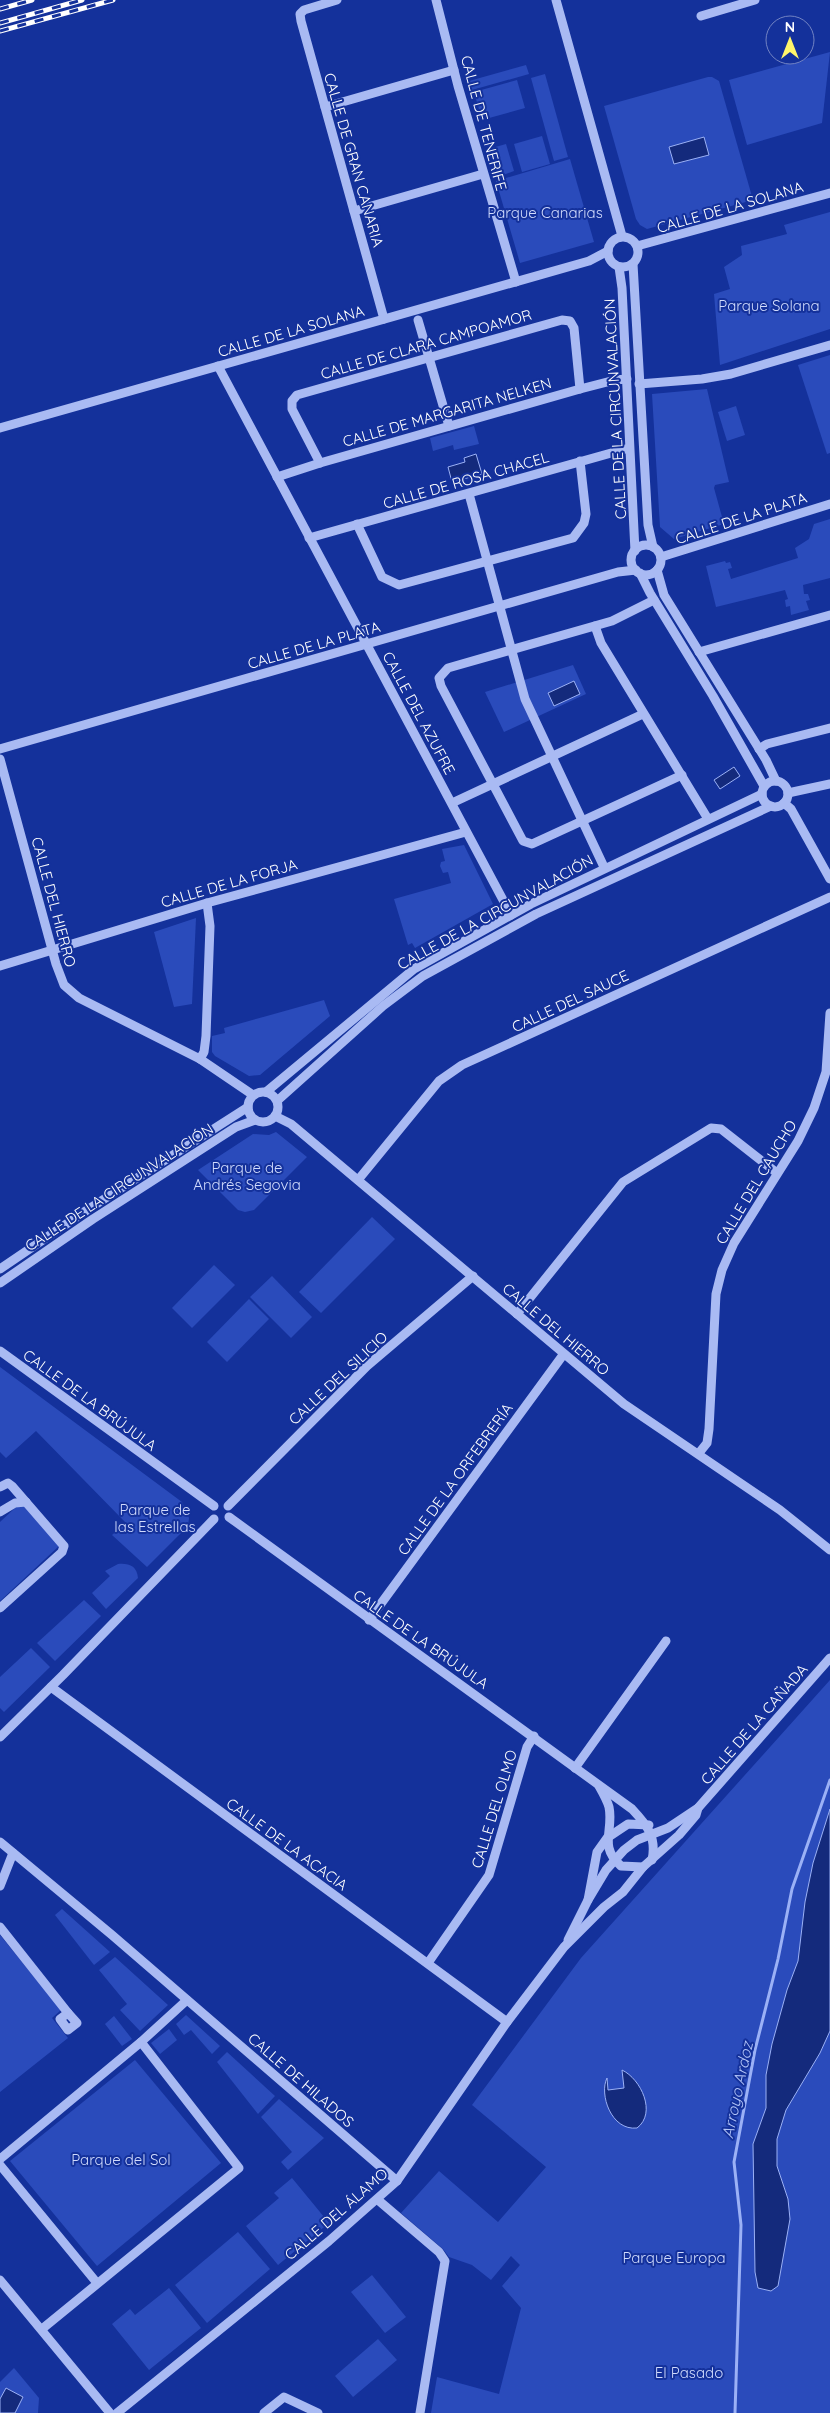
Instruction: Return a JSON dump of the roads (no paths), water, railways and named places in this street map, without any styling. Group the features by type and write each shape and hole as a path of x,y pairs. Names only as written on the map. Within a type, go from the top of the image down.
{"street":[{"name":"CALLE DE GRAN CANARIA","path":"337,0 304,10 300,14 301,21 384,319"},
{"name":"CALLE DE TENERIFE","path":"436,0 454,70 516,282"},
{"path":"556,0 622,236"},
{"path":"700,16 755,0"},
{"path":"324,107 454,70"},
{"path":"354,211 484,174"},
{"name":"CALLE DE LA SOLANA","path":"638,246 830,193"},
{"path":"622,236 634,241 638,246 638,253 633,264 619,267 610,260 608,251 612,241 622,236"},
{"name":"CALLE DE LA SOLANA","path":"0,428 516,282 589,260 608,251"},
{"name":"CALLE DE LA SOLANA","path":"589,260 610,260"},
{"name":"CALLE DE LA CIRCUNVALACIÓN","path":"633,264 648,525 649,538 653,547"},
{"name":"CALLE DE LA CIRCUNVALACIÓN","path":"619,267 627,379 635,550"},
{"path":"418,320 449,426"},
{"name":"CALLE DE CLARA CAMPOAMOR","path":"320,463 292,409 292,401 297,395 562,320 570,321 574,328 580,389"},
{"path":"639,384 702,379 731,374 830,344"},
{"name":"CALLE DEL AZUFRE","path":"218,366 511,915"},
{"name":"CALLE DE MARGARITA NELKEN","path":"277,477 580,389 615,380 627,379"},
{"name":"CALLE DE ROSA CHACEL","path":"310,538 629,448"},
{"path":"357,524 382,576 399,585 488,562 573,538 584,523 586,514 580,462"},
{"path":"469,494 501,605 525,699 604,867"},
{"name":"CALLE DE LA PLATA","path":"661,556 830,504"},
{"path":"776,781 759,749 664,596 657,570 661,556 653,547 640,547 635,550 631,560 713,696 763,790 763,799 771,806 777,807 784,803 788,793"},
{"path":"638,572 652,574 657,570"},
{"name":"CALLE DE LA PLATA","path":"0,749 618,572 638,572"},
{"path":"654,600 612,621 448,668 439,678 441,686 523,841 532,844 682,776"},
{"path":"699,652 830,615"},
{"path":"595,626 601,643 708,819"},
{"path":"452,803 643,714"},
{"path":"759,749 767,744 830,728"},
{"name":"CALLE DEL HIERRO","path":"0,759 60,978 70,991 91,1004 200,1059 253,1095"},
{"path":"763,790 769,782 776,781 782,782 788,793"},
{"path":"788,793 830,784"},
{"name":"CALLE DE LA CIRCUNVALACIÓN","path":"266,1092 405,975 511,915 604,867 708,819 763,790"},
{"path":"784,803 791,810 830,879"},
{"name":"CALLE DE LA CIRCUNVALACIÓN","path":"277,1101 383,1006 422,976 536,914 771,806"},
{"name":"CALLE DE LA FORJA","path":"0,966 207,903 466,832"},
{"name":"CALLE DEL SAUCE","path":"358,1180 439,1081 462,1065 830,897"},
{"path":"200,1059 204,1052 206,1027 210,926 207,903"},
{"name":"CALLE DEL CAUCHO","path":"699,1454 707,1443 710,1429 716,1294 722,1270 734,1243 798,1141 814,1108 826,1072 830,1013"},
{"path":"266,1092 277,1101 278,1108 275,1116 265,1122 255,1120 250,1114 248,1107 253,1095 266,1092"},
{"name":"CALLE DE LA CIRCUNVALACIÓN","path":"0,1269 73,1219 248,1107"},
{"name":"CALLE DEL HIERRO","path":"275,1116 291,1124 473,1276 563,1355 624,1404 780,1510 830,1550"},
{"name":"CALLE DE LA CIRCUNVALACIÓN","path":"0,1283 93,1219 236,1127 255,1120"},
{"path":"517,1314 623,1182 711,1128 720,1129 778,1173"},
{"name":"CALLE DEL SILICIO","path":"228,1506 366,1366 473,1276"},
{"name":"CALLE DE LA BRÚJULA","path":"0,1351 214,1506"},
{"name":"CALLE DE LA ORFEBRERÍA","path":"369,1620 563,1355"},
{"path":"0,1487 8,1483 64,1546 62,1552 0,1608"},
{"path":"0,1512 15,1503 26,1502"},
{"path":"218,1503 228,1506 229,1518 219,1521 214,1519 212,1510 214,1506 218,1503"},
{"name":"CALLE DE LA BRÚJULA","path":"229,1518 369,1620 534,1736 632,1809 646,1824"},
{"path":"0,1737 214,1519"},
{"path":"576,1768 666,1641"},
{"name":"CALLE DE LA CAÑADA","path":"698,1808 830,1658"},
{"name":"CALLE DE LA ACACIA","path":"51,1687 507,2022"},
{"name":"CALLE DEL OLMO","path":"428,1963 489,1875 527,1747 534,1736"},
{"name":"CALLE DE LA BRÚJULA","path":"597,1784 607,1800 609,1820"},
{"name":"CALLE DEL ÁLAMO","path":"564,1946 588,1900 624,1850 651,1833 668,1828 698,1808"},
{"name":"CALLE DEL ÁLAMO","path":"117,2413 378,2200 397,2181 507,2022 564,1946 679,1835 696,1815 698,1808"},
{"name":"CALLE DEL ÁLAMO","path":"609,1820 607,1838 610,1854 615,1861"},
{"path":"607,1838 628,1824 646,1824 668,1828"},
{"path":"646,1824 651,1833 654,1847 652,1860"},
{"name":"CALLE DEL ÁLAMO","path":"588,1900 598,1852 607,1838"},
{"name":"CALLE DE HILADOS","path":"0,1842 397,2181"},
{"path":"0,1886 13,1853"},
{"path":"615,1861 621,1866 628,1868 644,1867"},
{"path":"0,1927 68,2012"},
{"path":"0,2159 142,2042 187,2000"},
{"path":"42,2329 239,2168 142,2042"},
{"path":"0,2165 97,2283"},
{"path":"378,2200 439,2252 445,2261 420,2413"},
{"path":"0,2280 110,2413"},
{"path":"264,2413 284,2396 318,2413"}],"waterway":[{"name":"Arroyo Ardoz","path":"735,2413 741,2225 734,2162 755,2050 778,1959 792,1889 830,1780"}],"railway":[{"path":"0,9 32,0"},
{"path":"0,23 82,0"},
{"path":"0,31 113,0"}],"park label":[{"name":"Parque Canarias","path":"545,212"},
{"name":"Parque Solana","path":"769,305"},
{"name":"Parque de Andrés Segovia","path":"247,1176"},
{"name":"Parque de las Estrellas","path":"155,1518"},
{"name":"Parque del Sol","path":"121,2159"},
{"name":"Parque Europa","path":"674,2257"},
{"name":"El Pasado","path":"689,2372"}]}
